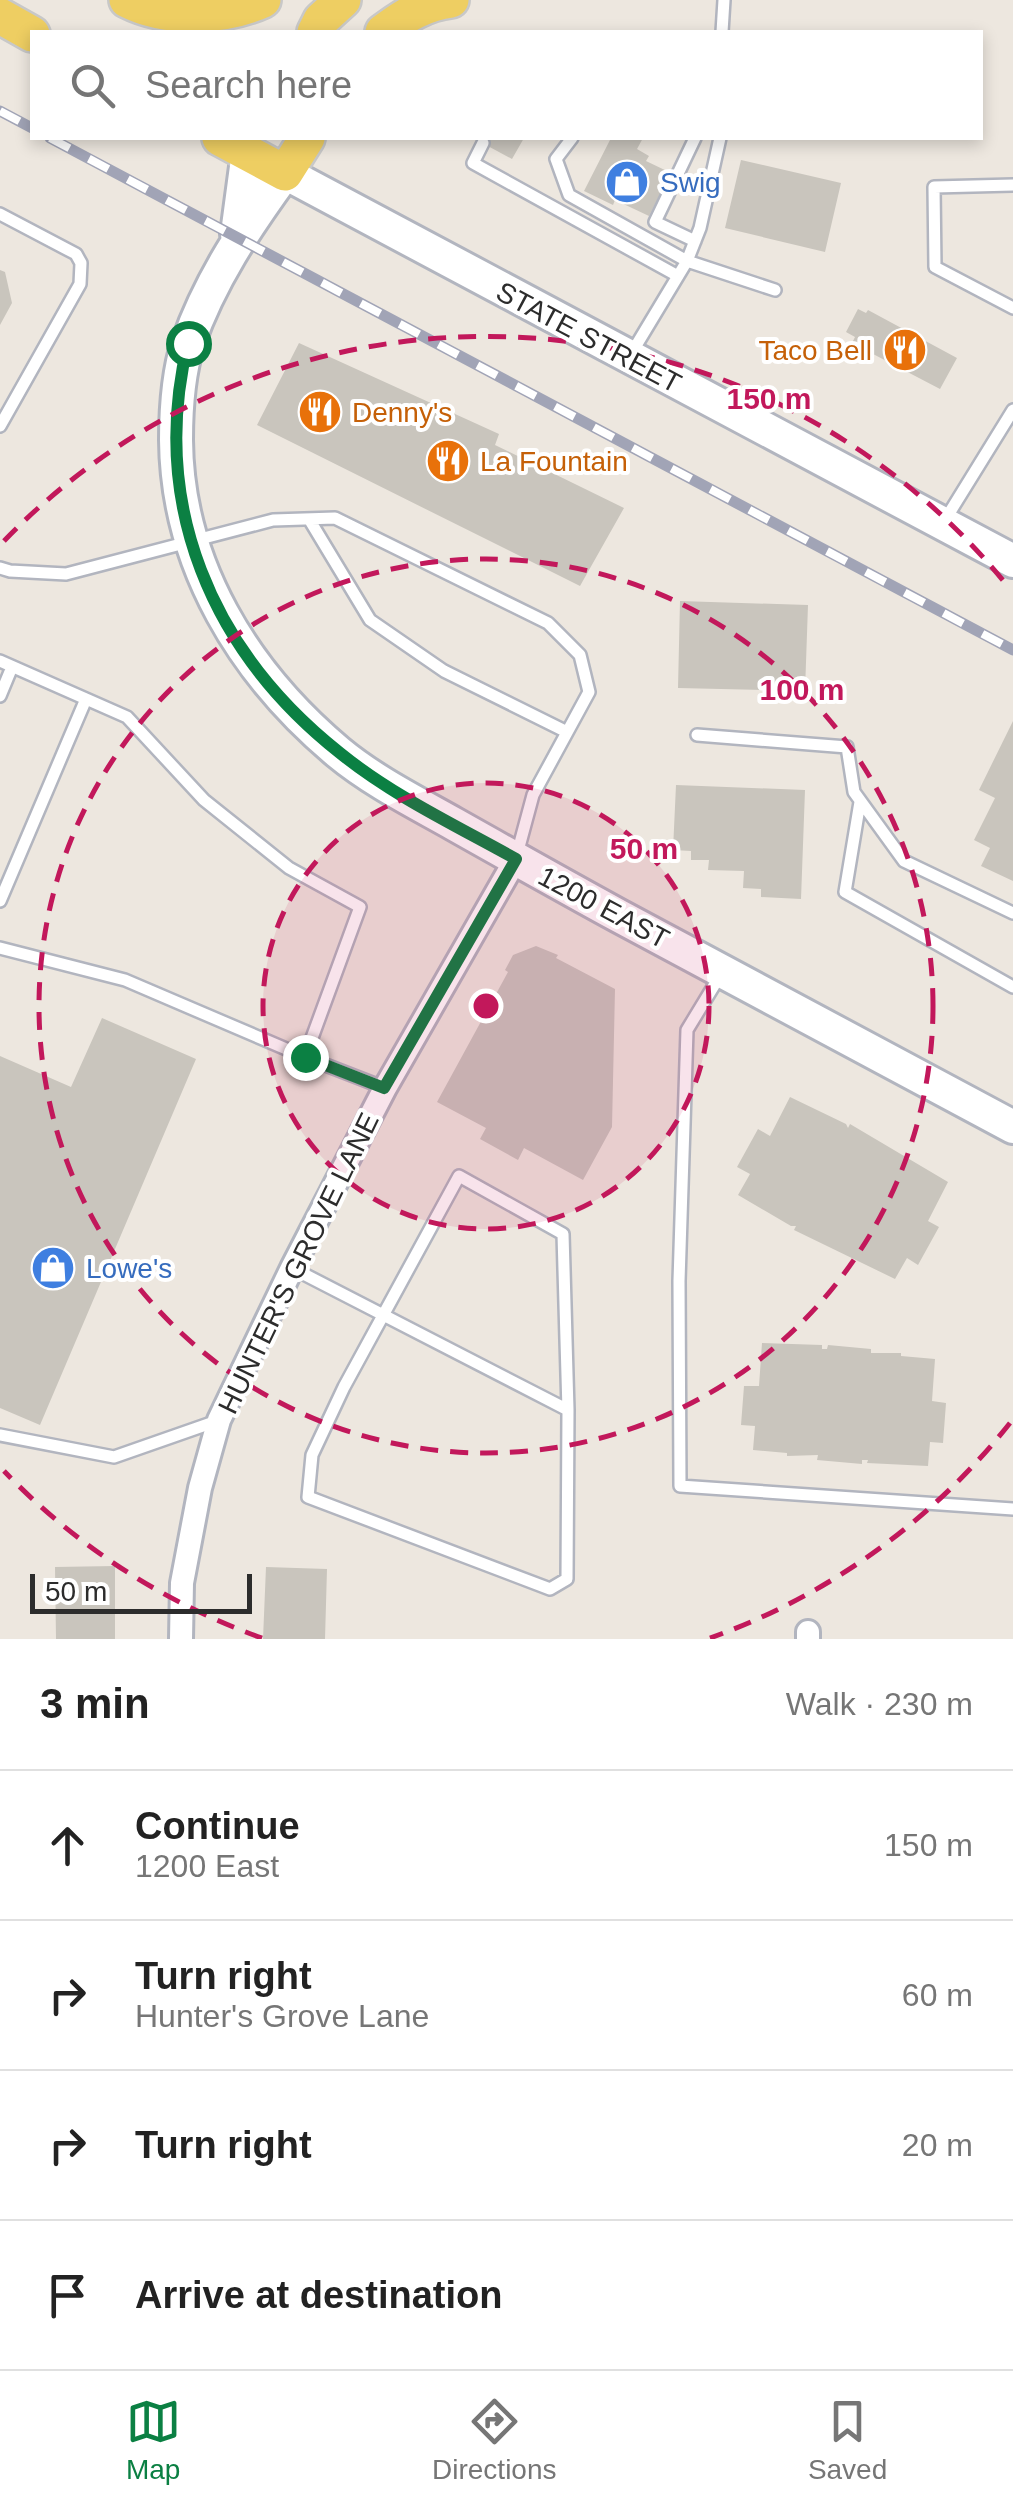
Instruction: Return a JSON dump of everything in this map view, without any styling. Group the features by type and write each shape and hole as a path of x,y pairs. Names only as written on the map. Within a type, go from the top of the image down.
{"main road":[{"path":"127,0 167,12 190,13 226,11 263,0"},
{"path":"316,30 342,0"},
{"path":"386,30 435,2 451,0"},
{"path":"0,16 30,33"},
{"path":"285,173 307,140"},
{"name":"STATE STREET","path":"241,142 285,173 1013,562"},
{"name":"1200 EAST","path":"237,239 241,142"},
{"name":"1200 EAST","path":"285,173 237,239 188,343 176,414 176,464 189,541 211,595 239,643 283,698 338,752 419,805 1013,1127"}],"street":[{"name":"HUNTER'S GROVE LANE","path":"181,1639 182,1583 200,1488 220,1420 384,1088 516,859"}],"lane":[{"path":"722,30 724,0"},
{"path":"571,140 556,160 569,195 687,260 775,290"},
{"path":"694,140 656,222 694,241"},
{"path":"629,358 687,260 719,140"},
{"path":"484,143 473,164 678,276"},
{"path":"1013,185 934,188 935,267 1013,308"},
{"path":"0,214 76,254 82,273 80,284 0,426"},
{"path":"942,524 1013,410"},
{"path":"0,568 66,574 273,520 335,518 548,623 580,655 589,692 533,795 516,859"},
{"path":"309,520 370,620 444,671 567,732"},
{"path":"0,696 6,664 126,717 204,800 289,868 360,907 305,1057"},
{"path":"0,900 86,699"},
{"path":"697,735 847,747 854,792 904,861 1013,913"},
{"path":"860,802 845,892 1013,987"},
{"path":"0,948 125,980 384,1088"},
{"path":"723,971 687,1030 680,1281 680,1486 1013,1509"},
{"path":"459,1176 564,1234 568,1410 567,1578 550,1589 308,1497 312,1456 382,1316 459,1176"},
{"path":"292,1268 568,1410"},
{"path":"0,1436 114,1457 220,1420"}],"building":[{"path":"477,140 523,140 512,159"},
{"name":"Swig","path":"610,140 642,140 637,149 649,156 646,161 671,173 649,216 584,191"},
{"path":"741,160 841,183 825,252 725,228"},
{"path":"0,270 5,272 12,303 0,325"},
{"name":"Taco Bell","path":"858,309 866,313 868,310 957,358 940,389 852,343 855,337 846,332"},
{"path":"299,343 499,434 495,445 624,508 580,586 257,425"},
{"path":"680,601 808,605 805,691 678,688"},
{"path":"1013,721 1013,881 981,866 990,848 974,840 995,798 979,790"},
{"path":"676,785 805,790 801,899 761,897 761,889 743,888 744,871 708,870 709,860 691,860 691,851 673,850"},
{"path":"536,946 615,989 612,1127 583,1180 524,1148 518,1160 480,1139 486,1128 437,1102 508,972 505,970 513,955"},
{"name":"Lowe's","path":"102,1018 196,1059 40,1425 0,1408 0,1056 71,1087"},
{"path":"790,1097 848,1128 850,1124 948,1182 928,1221 939,1227 918,1265 907,1258 895,1279 794,1230 796,1226 738,1195 750,1174 737,1167 758,1129 770,1136"},
{"path":"762,1343 822,1345 822,1349 828,1345 935,1359 932,1401 946,1403 943,1443 930,1442 928,1466 817,1460 818,1455 787,1456 753,1450 755,1426 741,1425 744,1386 759,1386"},
{"path":"115,1566 115,1639 56,1639 55,1567"},
{"path":"266,1567 327,1569 325,1639 263,1639"}],"railway":[{"path":"0,111 30,127"},
{"path":"54,140 1013,650"}],"place":[{"name":"Swig","path":"627,182"},
{"name":"Taco Bell","path":"905,350"},
{"name":"Denny's","path":"320,412"},
{"name":"La Fountain","path":"448,461"},
{"name":"Lowe's","path":"53,1268"}],"route":[{"path":"188,343 176,414 176,464 182,509 189,541 211,595 239,643 283,698 338,752 419,805 516,859 384,1088 305,1057"}]}
